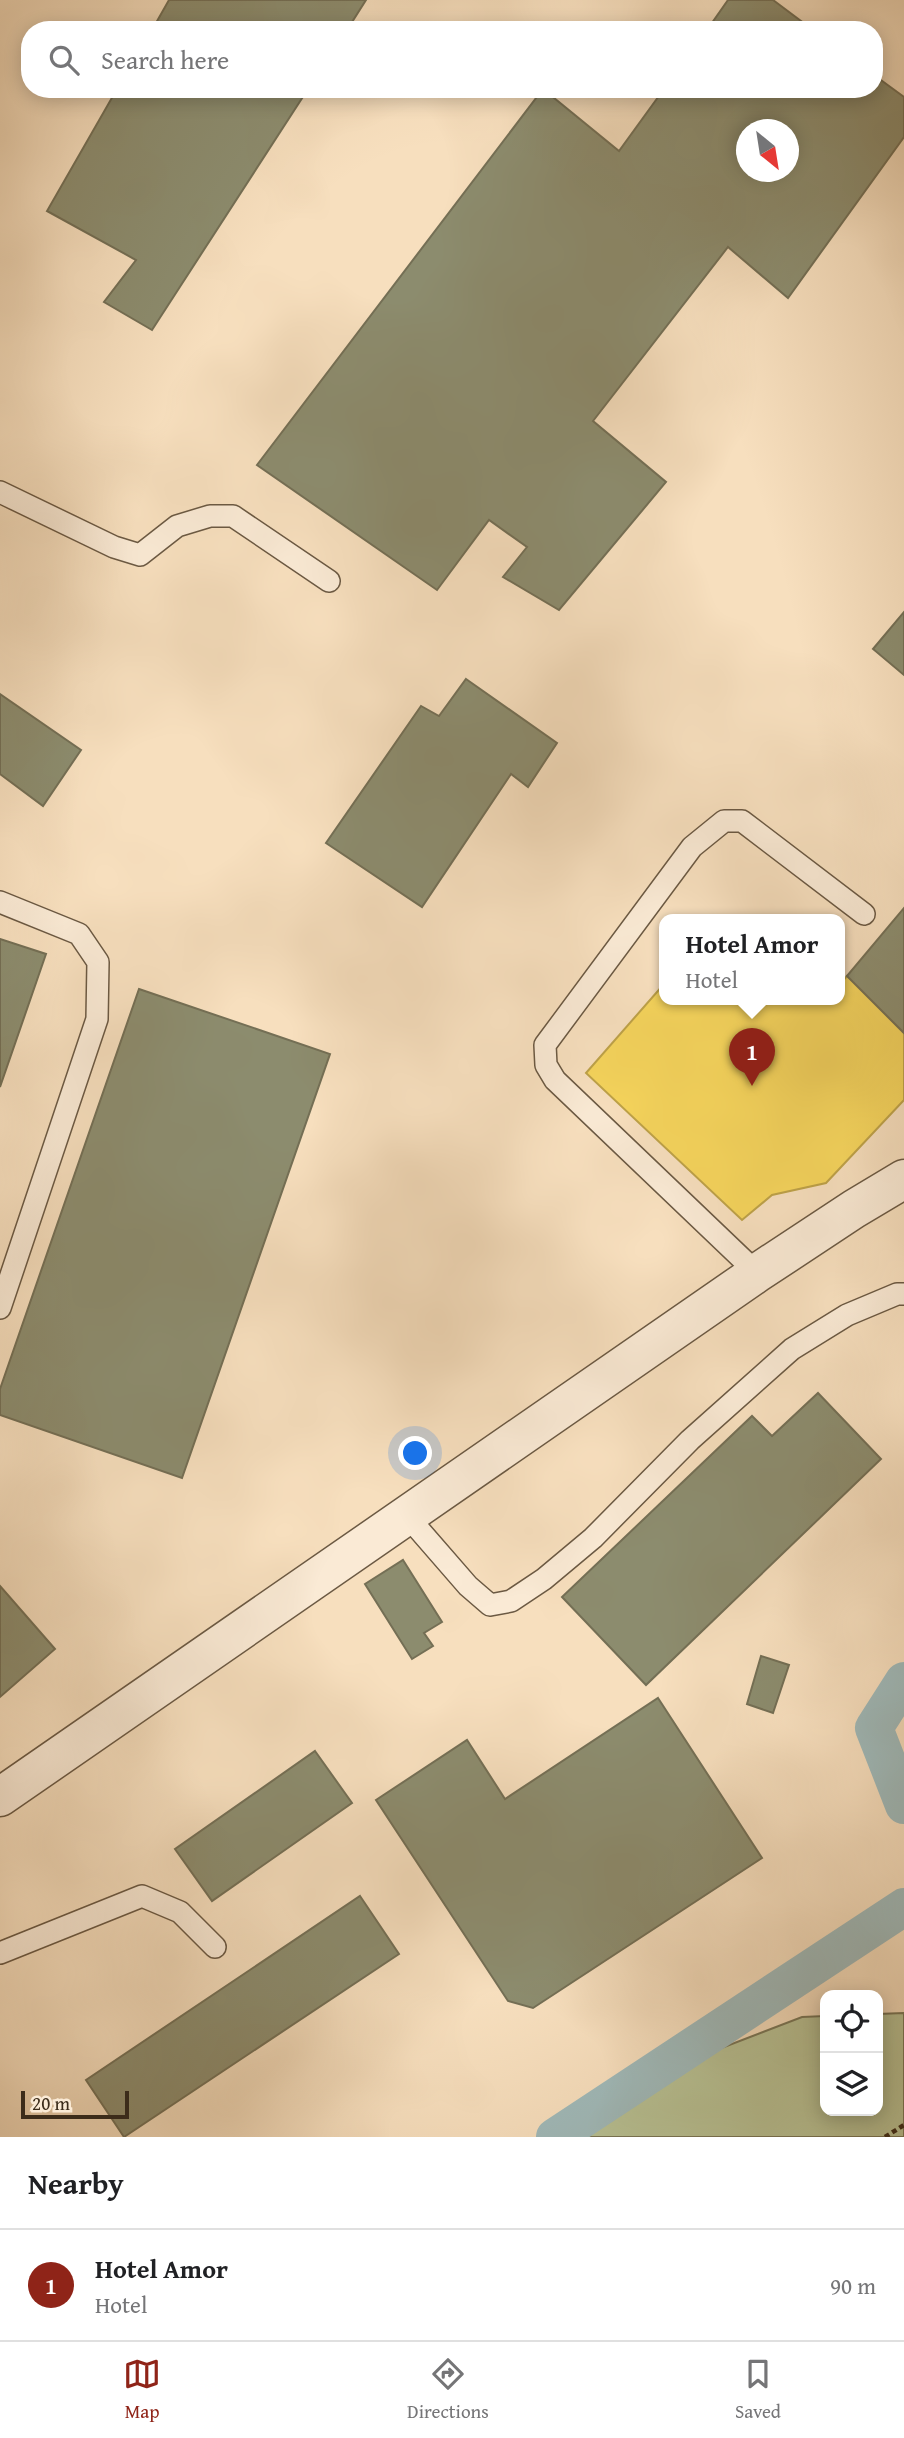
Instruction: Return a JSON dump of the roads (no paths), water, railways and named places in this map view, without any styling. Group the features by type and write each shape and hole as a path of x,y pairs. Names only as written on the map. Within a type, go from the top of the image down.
{"street":[{"path":"0,1797 757,1273 853,1209 904,1179"}],"lane":[{"path":"0,492 114,547 140,555 177,526 210,516 233,516 329,581"},
{"path":"757,1273 555,1080 546,1065 545,1045 692,847 724,821 743,821 864,914"},
{"path":"0,902 79,934 98,962 97,1019 0,1308"},
{"path":"408,1517 468,1586 490,1605 511,1601 544,1579 593,1538 690,1440 792,1349 847,1315 897,1294 904,1294"},
{"path":"0,1953 142,1896 180,1912 215,1947"}],"waterway":[{"path":"904,1681 874,1728 904,1805"},
{"path":"555,2137 904,1907"}],"place":[{"name":"Hotel Amor","path":"752,1086"}]}
